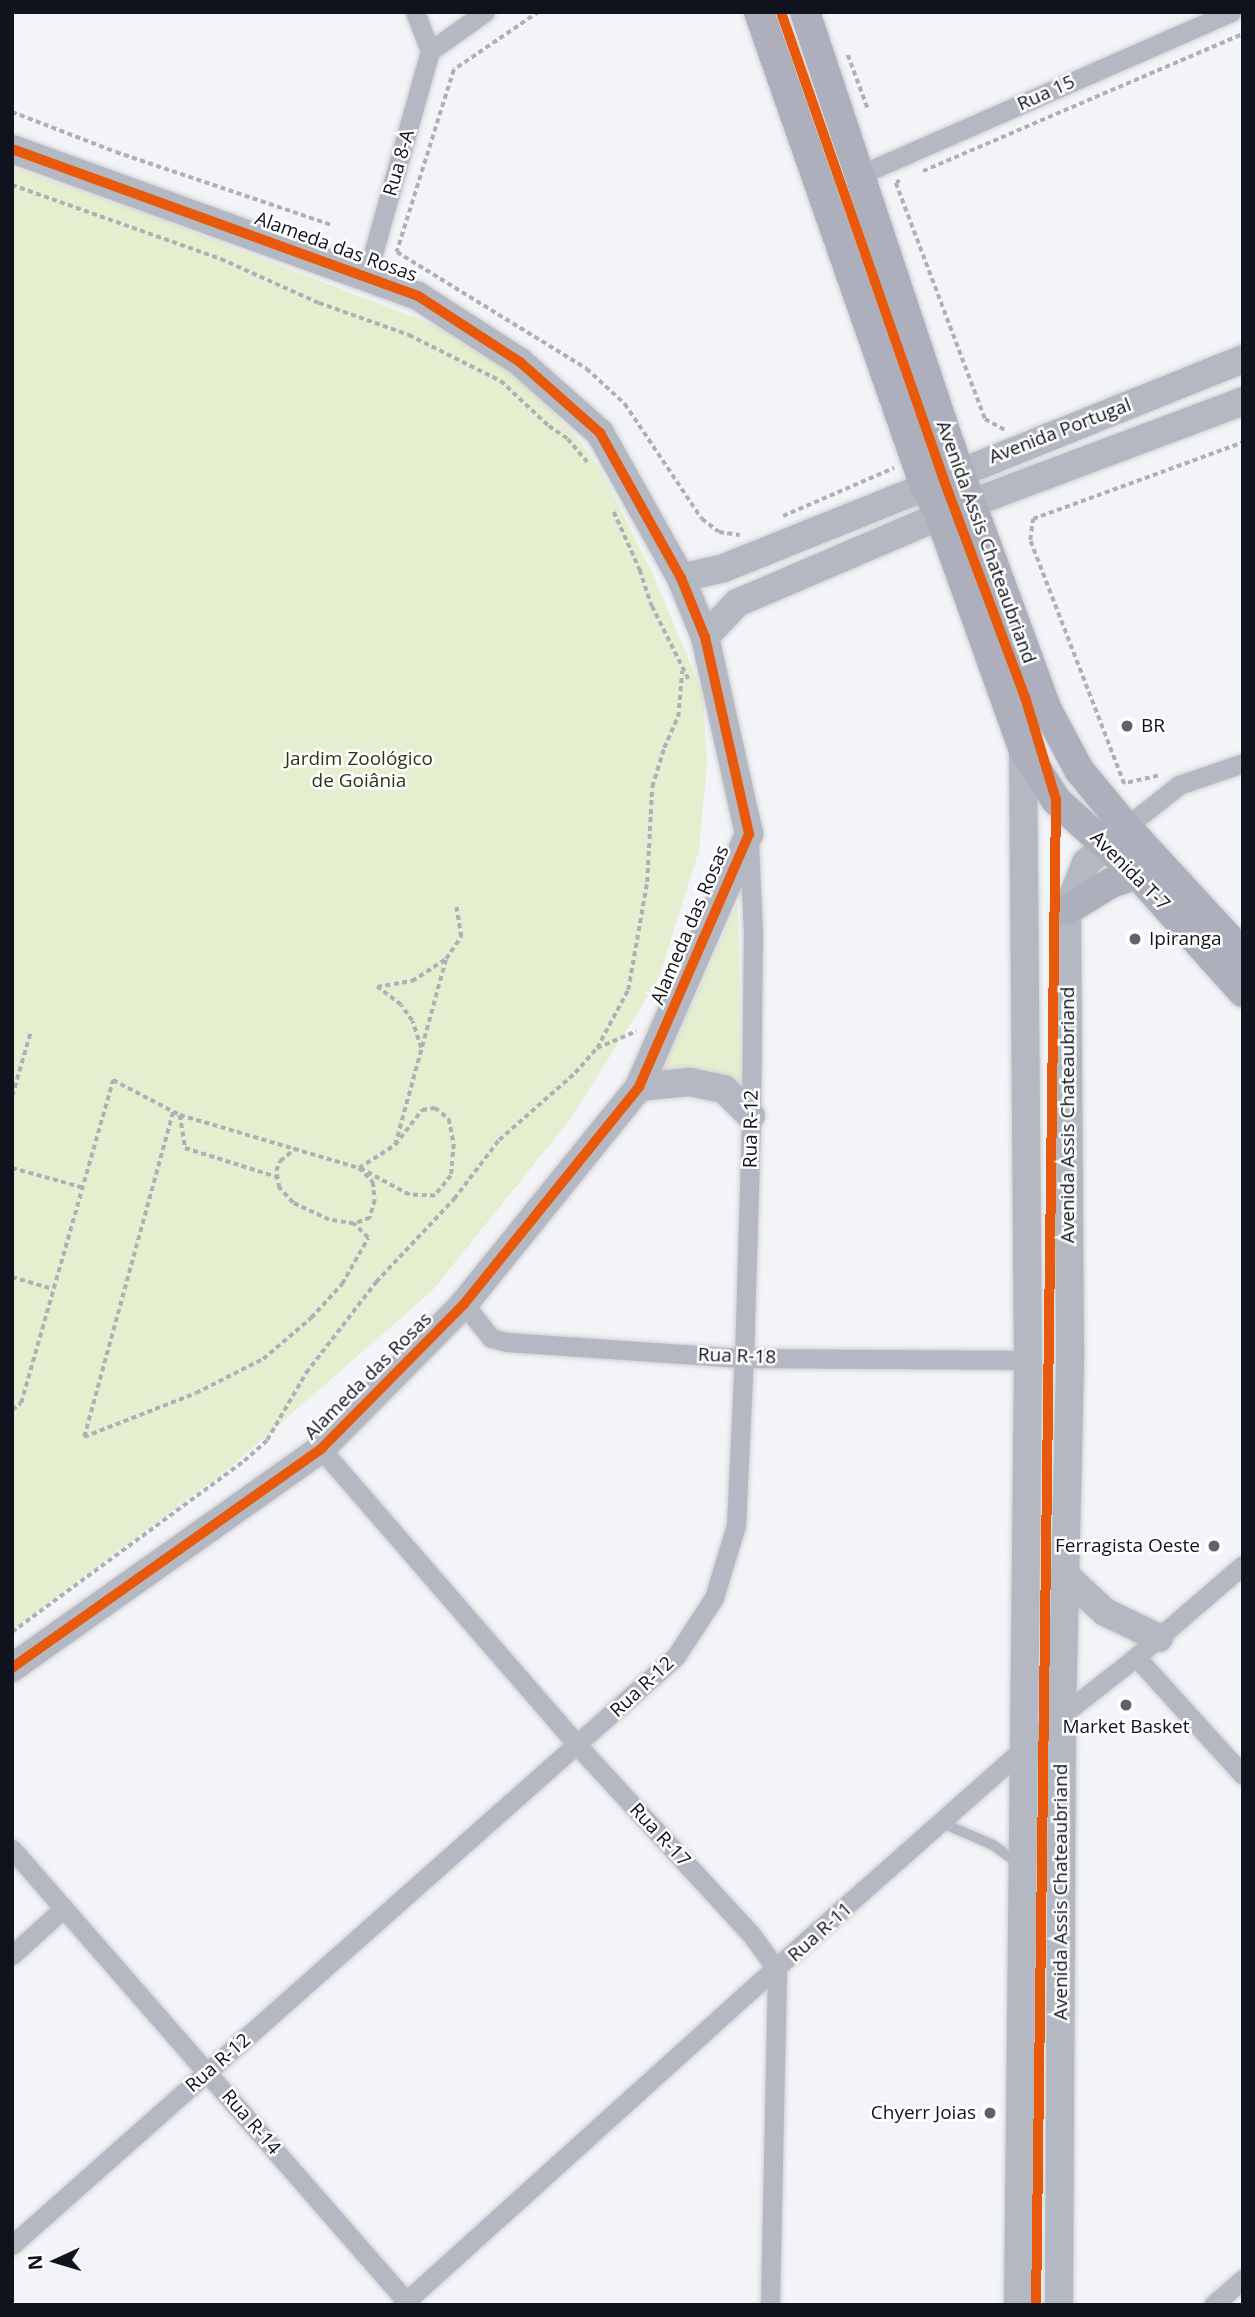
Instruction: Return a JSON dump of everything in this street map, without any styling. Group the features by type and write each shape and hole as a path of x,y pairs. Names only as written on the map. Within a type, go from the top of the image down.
{"main road":[{"name":"Avenida Assis Chateaubriand","path":"759,12 925,486 940,516 1023,748 1028,1360 1026,1749 1018,2305"},
{"name":"Avenida Assis Chateaubriand","path":"805,12 862,174 958,471 973,503 1047,710 1116,836 1086,863 1067,910 1070,1350 1062,1715 1059,2305"},
{"name":"Alameda das Rosas","path":"12,149 367,275 418,296 520,362 600,433 681,578 706,643 749,834 639,1087 464,1304 321,1449 12,1668"},
{"name":"Avenida Portugal","path":"681,578 724,568 958,471 1243,359"},
{"name":"Avenida Portugal","path":"706,643 737,603 940,516 1243,401"},
{"path":"724,568 729,592 737,603"},
{"name":"Avenida T-7","path":"1023,748 1056,800 1116,836 1243,954"},
{"name":"Avenida T-7","path":"1116,836 1137,874 1243,992"},
{"path":"1067,910 1111,883 1137,874"},
{"path":"639,1087 690,1082 724,1089 751,1116"},
{"path":"1065,1575 1105,1612 1159,1638"}],"street":[{"path":"415,12 430,51 485,12"},
{"name":"Rua 15","path":"862,174 1231,12"},
{"name":"Rua 8-A","path":"367,275 430,51"},
{"path":"1116,836 1180,785 1243,763"},
{"name":"Rua R-12","path":"12,2245 578,1746 676,1656 714,1598 736,1525 744,1358 753,934 749,834"},
{"name":"Rua R-18","path":"464,1304 491,1338 507,1342 744,1358 1028,1360"},
{"name":"Rua R-17","path":"321,1449 578,1746 751,1934 777,1970"},
{"name":"Rua R-11","path":"404,2303 1062,1715 1159,1638 1243,1565"},
{"path":"1136,1657 1243,1775"},
{"name":"Rua R-14","path":"12,1849 404,2303"},
{"path":"12,1955 64,1908"},
{"path":"770,2305 777,1970"},
{"path":"1213,2305 1243,2279"}],"lane":[{"path":"942,1824 993,1845 1024,1867"}],"path":[{"path":"539,12 454,70 397,252 587,369 625,404 702,519 719,532 740,535"},
{"path":"922,172 1243,34"},
{"path":"845,48 868,108"},
{"path":"12,112 116,152 332,225"},
{"path":"909,177 896,183 985,419"},
{"path":"12,185 221,259 319,303 409,335 501,381 549,426 568,439 589,465"},
{"path":"1162,775 1124,784 1030,540 1033,519 1243,442"},
{"path":"778,518 905,463"},
{"path":"613,510 626,534 652,606 682,670 693,686"},
{"path":"12,1632 244,1461 267,1440 306,1373 376,1282 454,1199 499,1140 575,1073 597,1048 628,990 647,882 652,787 664,748 678,717 682,670 706,643"},
{"path":"395,1145 446,959 461,937 456,907"},
{"path":"421,1050 412,1021 401,1005 377,987 412,981 446,959"},
{"path":"597,1048 638,1031"},
{"path":"12,1096 30,1034"},
{"path":"12,1410 21,1404 113,1080 180,1115 359,1168 409,1195 435,1196 451,1176 454,1144 449,1119 435,1108 422,1110 395,1145 359,1168"},
{"path":"173,1112 84,1437 196,1393 263,1359 311,1318 342,1284 369,1238 354,1224"},
{"path":"180,1115 185,1148 277,1177"},
{"path":"295,1149 281,1161 277,1177 279,1188 293,1203 329,1220 354,1224 370,1218 375,1200 373,1182 359,1168"},
{"path":"12,1168 81,1187"},
{"path":"12,1277 53,1289"}],"green space":[{"name":"Jardim Zoológico de Goiânia","path":"12,167 160,219 470,339 525,382 578,439 600,469 652,572 703,694 707,763 699,851 658,980 571,1118 432,1291 231,1467 12,1630"},
{"path":"738,902 741,1085 702,1076 661,1074"}],"cycle path":[{"path":"781,12 943,478 1025,697 1056,800 1036,2305"},
{"path":"12,149 418,296 520,362 600,433 681,578 705,637 749,834 639,1087 464,1304 321,1449 12,1668"}],"place":[{"name":"BR","path":"1127,726"},
{"name":"Ipiranga","path":"1135,939"},
{"name":"Ferragista Oeste","path":"1214,1546"},
{"name":"Market Basket","path":"1126,1705"},
{"name":"Chyerr Joias","path":"990,2113"}]}
